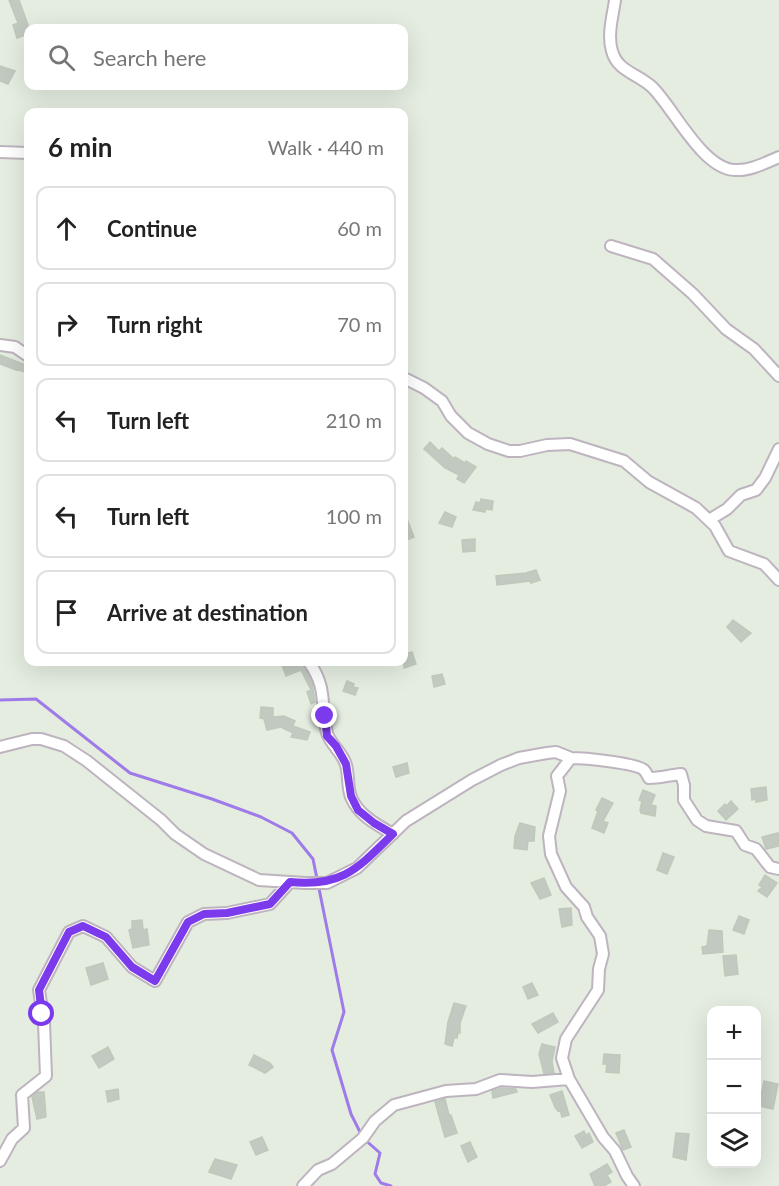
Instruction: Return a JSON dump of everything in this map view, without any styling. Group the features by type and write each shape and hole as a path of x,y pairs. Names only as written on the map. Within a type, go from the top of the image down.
{"street":[{"path":"615,0 611,25 612,51 623,69 651,86 693,142 719,165 734,170 754,168 779,157"},
{"path":"0,152 24,153"},
{"path":"611,246 653,259 693,294 726,329 754,349 779,376"},
{"path":"0,345 15,347 24,353"},
{"path":"408,380 442,401 451,416 468,433 488,444 509,451 570,444 619,458 643,478 690,504 709,520 729,551 764,564 779,580"},
{"path":"709,520 727,509 741,495 756,490 765,478 779,449"},
{"path":"311,666 321,683 327,736 336,746 346,764 351,796 358,810 393,834"},
{"path":"0,747 32,739 47,740 64,746 87,761 161,820 175,834 204,854 259,880 327,883 334,880 357,868 425,808 501,765 519,758 556,752 572,758 643,768 649,778 681,774 684,800 697,820 706,826 736,831 745,845 756,849 770,867 779,869"},
{"path":"572,758 558,776 560,791 551,829 550,849 554,864 565,880 566,887 584,907 587,917 600,936 603,954 599,969 598,990 573,1028 564,1047 562,1058 569,1079 603,1137 615,1151 634,1186"},
{"path":"0,1161 12,1139 24,1128 22,1095 46,1076 44,1023 39,990 69,932 83,926 106,937 132,967 155,981 188,922 204,914 227,913 270,904 290,882"},
{"path":"303,1186 318,1170 332,1164 363,1138 375,1121 394,1106 446,1091 476,1089 500,1080 532,1082 569,1079"}],"building":[{"path":"9,0 19,0 28,24 24,24 24,35 17,38 13,25 18,23"},
{"path":"0,66 15,71 8,84 0,81"},
{"path":"0,355 24,364 24,372 16,370 0,364"},
{"path":"430,442 439,451 442,448 454,459 455,457 465,463 466,461 476,467 464,483 457,479 459,475 445,468 424,449"},
{"path":"481,499 493,501 492,510 485,509 485,512 473,510 476,502 480,503"},
{"path":"445,512 456,517 452,527 439,523"},
{"path":"408,521 414,537 408,539"},
{"path":"475,539 475,551 463,552 462,540"},
{"path":"536,570 540,580 531,583 530,581 497,585 496,576"},
{"path":"733,620 751,633 741,642 727,627"},
{"path":"412,652 416,664 404,668 408,666 408,653"},
{"path":"282,666 304,666 312,683 315,702 311,704 307,692 311,690 301,670 286,676"},
{"path":"442,674 445,684 434,687 432,676"},
{"path":"347,681 354,684 353,687 358,688 355,695 343,691"},
{"path":"261,707 273,708 273,717 284,716 295,721 293,726 310,732 307,740 291,737 293,733 281,727 267,730 264,719 260,718"},
{"path":"407,763 409,773 396,777 393,767"},
{"path":"766,787 767,800 756,802 756,799 752,800 751,789"},
{"path":"643,790 655,795 651,805 656,806 655,816 641,813 642,801 639,800"},
{"path":"602,798 613,803 603,821 608,823 604,833 592,828 598,811 596,810"},
{"path":"731,801 738,809 726,820 718,811"},
{"path":"520,823 535,827 534,841 528,841 527,850 514,848 515,836"},
{"path":"778,833 779,846 766,849 762,837"},
{"path":"663,853 674,857 667,874 657,870"},
{"path":"765,875 777,883 767,897 758,891 762,887 759,885"},
{"path":"544,878 551,895 540,899 531,883"},
{"path":"571,908 572,925 562,927 559,909"},
{"path":"739,916 749,920 744,934 733,930"},
{"path":"142,920 143,930 147,929 149,945 133,948 129,930 132,929 132,921"},
{"path":"709,930 722,931 723,952 703,954 702,947 707,946"},
{"path":"736,955 738,974 725,976 723,956"},
{"path":"103,963 108,979 91,985 86,968"},
{"path":"532,983 538,995 528,999 523,987"},
{"path":"454,1003 466,1006 460,1023 460,1033 457,1038 454,1038 452,1046 445,1044"},
{"path":"553,1013 558,1022 538,1033 532,1024"},
{"path":"542,1044 555,1047 552,1061 554,1073 544,1074 539,1054"},
{"path":"108,1047 114,1059 99,1068 92,1056"},
{"path":"604,1054 620,1055 619,1073 606,1072 607,1064 603,1064"},
{"path":"254,1055 273,1067 265,1073 249,1065"},
{"path":"764,1081 778,1084 773,1109 761,1106"},
{"path":"501,1088 516,1089 517,1092 493,1098 492,1091"},
{"path":"118,1089 119,1099 108,1102 106,1091"},
{"path":"562,1091 569,1115 562,1117 550,1095"},
{"path":"37,1092 44,1092 46,1117 37,1119 32,1097"},
{"path":"445,1099 457,1133 445,1137 435,1102"},
{"path":"624,1130 631,1147 623,1150 616,1133"},
{"path":"584,1131 586,1135 589,1133 593,1142 582,1148 575,1136"},
{"path":"676,1133 689,1134 686,1160 673,1157"},
{"path":"262,1137 268,1150 256,1155 250,1142"},
{"path":"470,1142 477,1157 468,1162 461,1146"},
{"path":"215,1159 237,1165 231,1179 209,1172"},
{"path":"607,1164 612,1172 607,1175 611,1182 604,1186 595,1186 590,1174"}],"waterway":[{"path":"0,700 36,699 130,773 261,817 292,833 313,859 344,1012 332,1050 351,1114 363,1138 380,1153 375,1174 381,1183 391,1186"}],"route":[{"path":"42,1014 39,990 69,932 83,926 106,937 132,967 155,981 188,922 204,914 227,913 270,904 290,882 327,883 334,880 357,868 393,834 358,810 351,796 346,764 336,746 327,736 325,716"}]}
